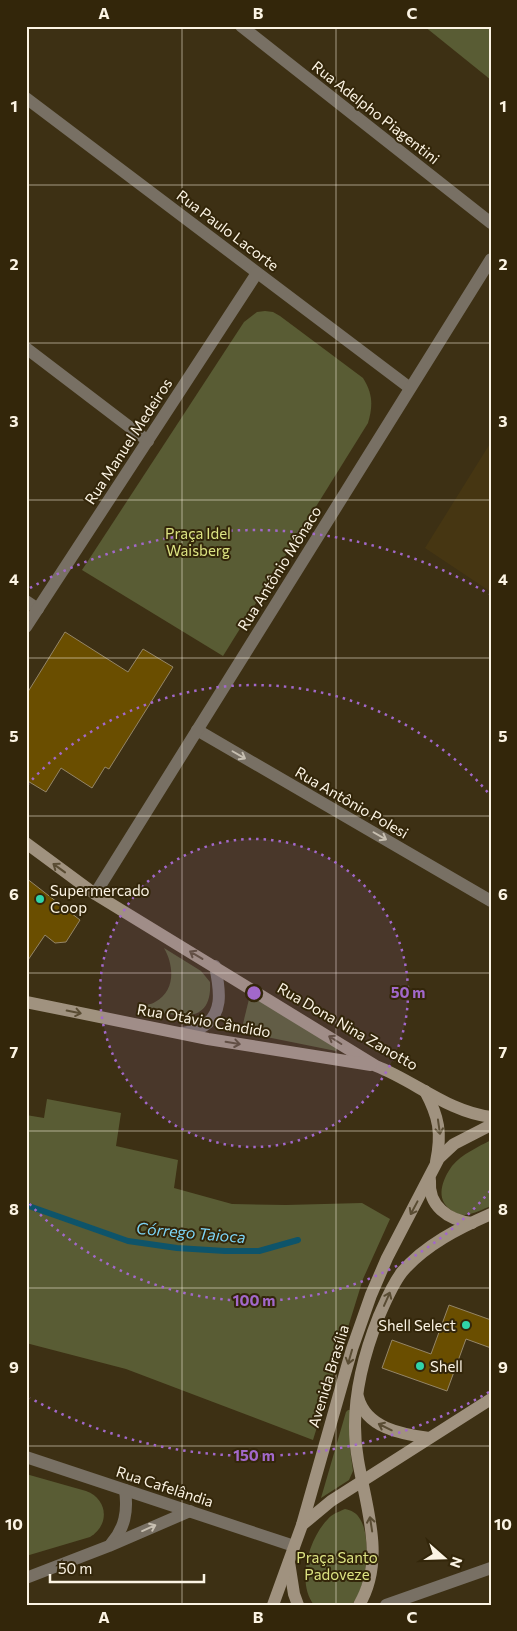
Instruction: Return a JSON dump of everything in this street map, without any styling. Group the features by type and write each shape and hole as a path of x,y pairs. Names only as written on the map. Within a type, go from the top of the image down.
{"main road":[{"name":"Rua Dona Nina Zanotto","path":"26,843 95,894 376,1066 402,1076 462,1110 478,1116 491,1117"},
{"name":"Rua Otávio Cândido","path":"26,1002 208,1039 376,1066"},
{"name":"Rua Dona Nina Zanotto","path":"426,1091 439,1123 440,1138 436,1164"},
{"path":"436,1164 454,1144 491,1125"},
{"name":"Avenida Brasília","path":"273,1605 302,1525 352,1349 371,1295 387,1258 436,1164"},
{"path":"430,1178 430,1194 436,1205 456,1220 472,1223"},
{"name":"Avenida Brasília","path":"359,1605 370,1577 373,1552 371,1524 356,1448 355,1428 357,1395 369,1343 387,1296 402,1272 420,1255 442,1239 491,1214"},
{"path":"357,1395 364,1412 375,1422 399,1433 429,1438"},
{"path":"302,1525 319,1510 491,1400"},
{"path":"289,1562 294,1594 298,1605"}],"street":[{"name":"Rua Adelpho Piagentini","path":"241,26 491,223"},
{"name":"Rua Paulo Lacorte","path":"26,98 410,388"},
{"name":"Rua Antônio Mônaco","path":"95,894 491,259"},
{"name":"Rua Manuel Medeiros","path":"26,627 257,273"},
{"path":"26,348 148,441"},
{"path":"26,601 38,610"},
{"name":"Rua Antônio Polesi","path":"197,730 491,901"},
{"path":"182,1033 198,1029 211,1019 219,1005 220,989 215,966"},
{"name":"Rua Cafelândia","path":"26,1457 294,1546"},
{"path":"109,1546 123,1526 127,1502 125,1490"},
{"path":"26,1578 109,1546 190,1510"},
{"path":"386,1605 491,1568"}],"shaded area":[{"path":"491,442 491,592 425,548"}],"green space":[{"path":"424,26 491,26 491,80"},
{"name":"Praça Idel Waisberg","path":"257,312 273,312 280,316 363,378 370,395 371,411 368,423 223,656 82,570 244,322"},
{"path":"164,948 201,971 210,982 209,997 204,1008 196,1013 187,1016 175,1015 139,1007 153,1003 162,997 170,985 170,962"},
{"path":"250,995 337,1048 336,1051 241,1032"},
{"path":"47,1099 121,1113 116,1146 178,1160 174,1188 232,1204 362,1203 390,1219 363,1279 313,1440 126,1369 26,1343 26,1115 44,1118"},
{"path":"491,1140 491,1206 475,1213 463,1215 456,1213 446,1206 443,1200 442,1189 445,1177 460,1158"},
{"path":"350,1410 350,1449 353,1471 349,1480 321,1498 346,1412"},
{"path":"26,1474 86,1491 93,1495 99,1500 104,1513 101,1526 90,1537 26,1556"},
{"name":"Praça Santo Padoveze","path":"345,1509 354,1512 364,1527 367,1550 361,1588 351,1605 314,1605 306,1585 307,1560 310,1548 321,1527 328,1519 333,1514"}],"building":[{"path":"65,632 128,672 143,649 173,667 109,769 105,767 92,788 61,768 46,792 26,780 26,695"},
{"name":"Supermercado Coop","path":"26,878 80,920 66,942 55,943 45,935 26,963"},
{"path":"449,1305 491,1320 491,1348 466,1339 447,1391 382,1368 392,1340 431,1354"}],"waterway":[{"name":"Córrego Taioca","path":"26,1205 128,1241 177,1248 259,1251 298,1240"}],"place":[{"name":"Supermercado Coop","path":"40,899"},
{"name":"Shell Select","path":"466,1325"},
{"name":"Shell","path":"420,1366"}]}
